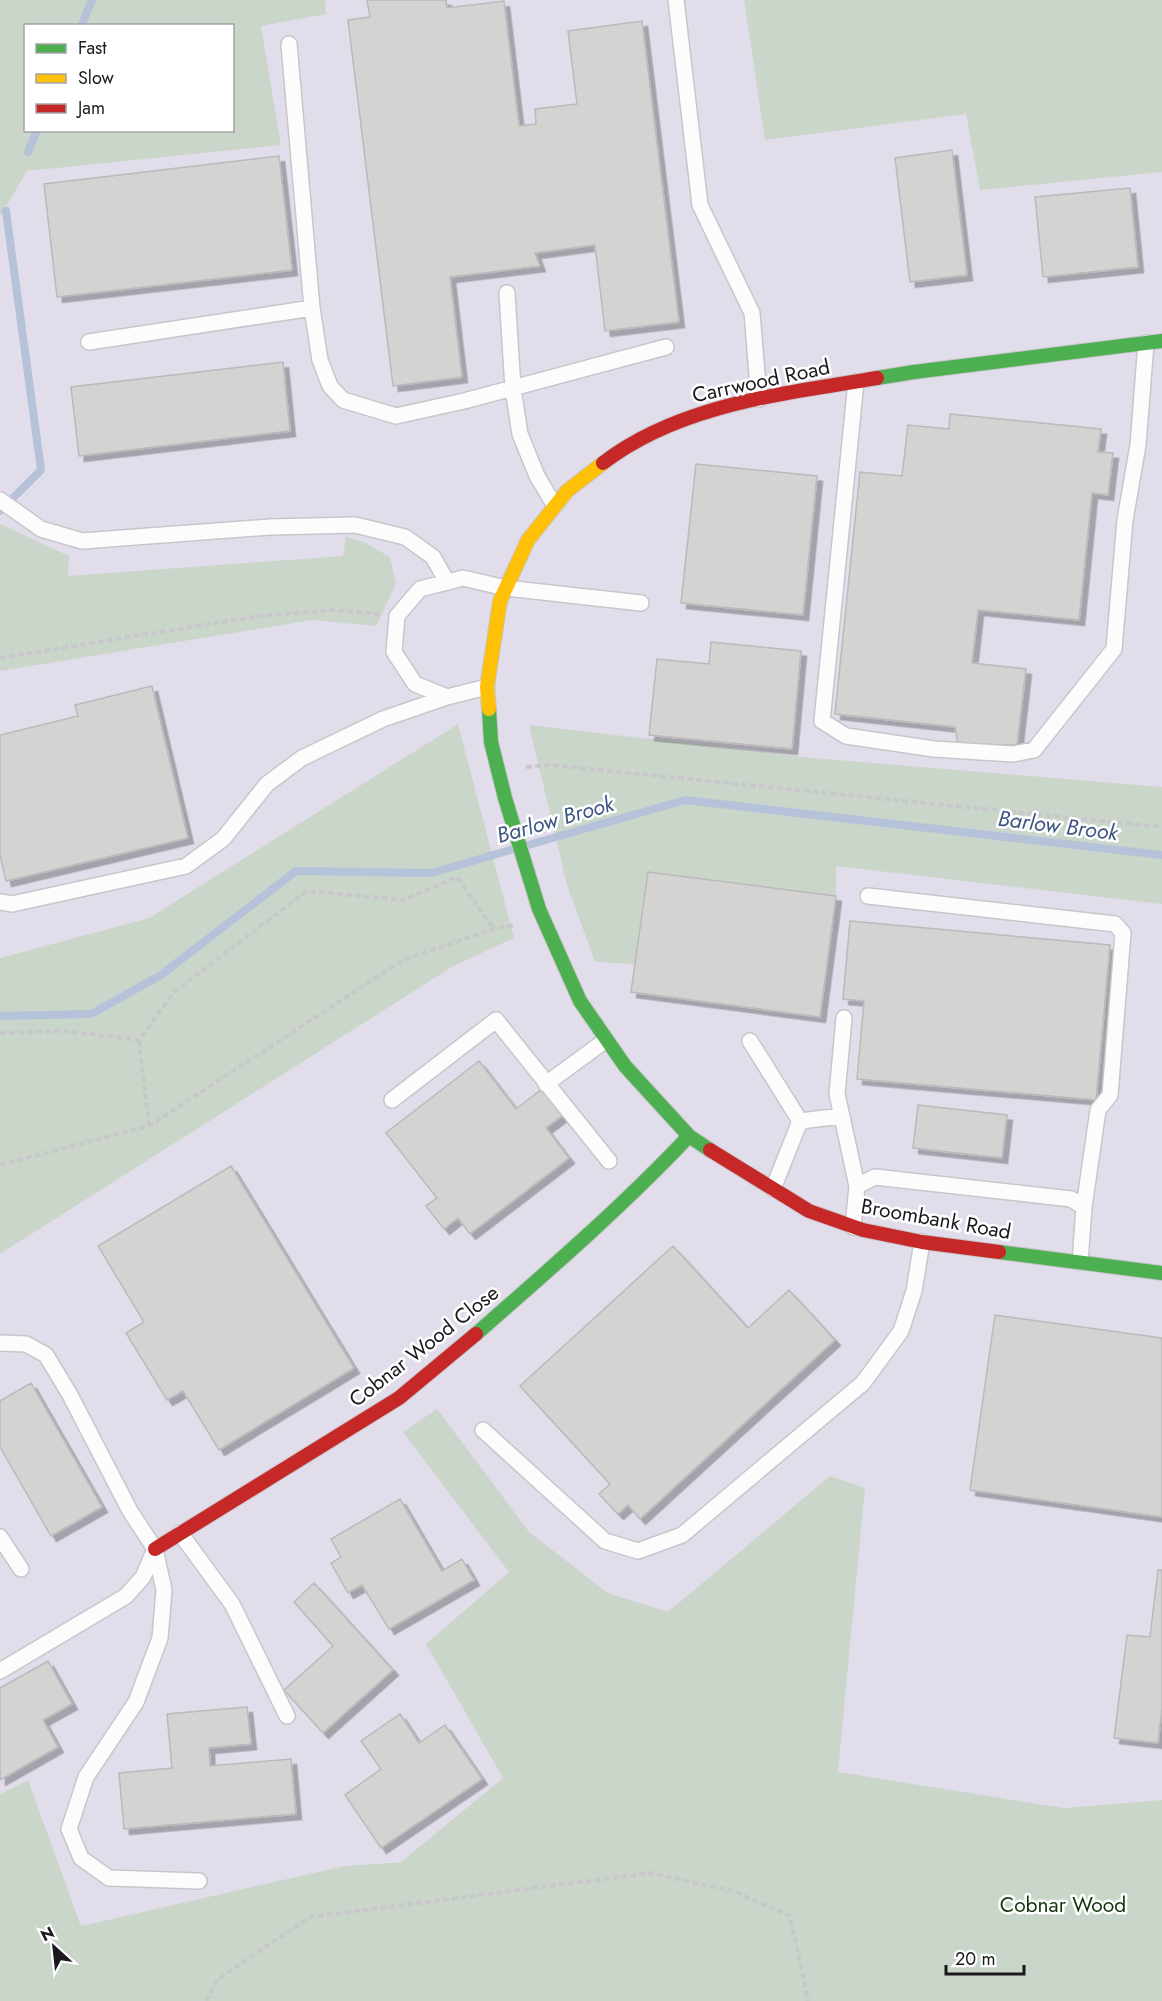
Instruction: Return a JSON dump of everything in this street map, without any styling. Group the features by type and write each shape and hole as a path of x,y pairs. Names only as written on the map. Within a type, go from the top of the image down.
{"street":[{"name":"Carrwood Road","path":"487,687 500,601 528,540 567,491 615,454 680,420 759,399 914,372 1162,340"},
{"name":"Broombank Road","path":"487,687 491,742 505,798 539,909 579,1001 625,1066 689,1136 809,1211 853,1227 922,1242 1162,1273"},
{"name":"Cobnar Wood Close","path":"154,1549 399,1398 565,1257 643,1185 689,1136"}],"lane":[{"path":"676,0 700,205 752,313 759,399"},
{"path":"289,45 312,308 320,360 330,386 343,400 396,416 513,389 666,347"},
{"path":"507,292 513,389 520,434 537,476 555,506"},
{"path":"89,342 312,308"},
{"path":"856,382 822,721 846,736 934,748 1013,754 1034,750 1114,649 1125,520 1138,445 1146,343"},
{"path":"0,500 41,529 82,541 270,526 355,525 405,537 433,557 447,582"},
{"path":"447,697 415,684 394,652 398,616 420,589 463,578 506,588 641,603"},
{"path":"0,902 12,904 186,866 223,839 267,784 302,758 382,719 447,697 487,687"},
{"path":"867,896 1115,924 1123,933 1110,1095 1098,1110 1084,1207 1080,1262"},
{"path":"844,1018 837,1094 857,1186 853,1227"},
{"path":"392,1100 496,1020 609,1161"},
{"path":"546,1083 606,1040"},
{"path":"750,1041 800,1121"},
{"path":"800,1121 842,1116"},
{"path":"773,1189 800,1121"},
{"path":"857,1186 875,1177 1071,1199 1084,1207"},
{"path":"483,1430 605,1541 638,1551 682,1535 863,1383 901,1331 914,1291 922,1242"},
{"path":"0,1343 26,1344 46,1355 70,1395 130,1511 154,1549 164,1590 160,1638 136,1702 86,1777 69,1829 81,1858 109,1878 199,1881"},
{"path":"180,1533 232,1604 287,1716"},
{"path":"0,1537 21,1569"},
{"path":"0,1671 126,1596 143,1577 154,1549"}],"path":[{"path":"0,658 259,616 335,610 398,616"},
{"path":"551,765 1162,827"},
{"path":"0,1166 149,1126 403,960 494,929 457,877 403,900 307,891 174,992 140,1040 149,1126"},
{"path":"0,1033 64,1031 140,1040"},
{"path":"206,2001 218,1979 310,1917 651,1873 733,1891 790,1916 808,2001"}],"shaded area":[{"path":"325,0 1162,0 1162,1800 344,1866 81,1926 28,1781 0,1794 0,1254 452,967 513,938 458,724 149,918 0,958 0,217 50,132 234,132 234,26 326,14"}],"green space":[{"path":"0,0 325,0 326,14 261,26 281,145 27,171 0,217"},
{"path":"744,0 1162,0 1162,172 980,190 966,114 765,140"},
{"path":"0,524 69,556 68,576 343,556 346,537 364,542 390,557 396,584 376,626 313,620 0,671"},
{"path":"458,724 514,938 452,967 0,1254 0,958 149,918"},
{"path":"529,725 813,758 1162,787 1162,904 836,866 836,896 648,872 635,964 595,962 567,885"},
{"name":"Cobnar Wood","path":"437,1409 529,1532 608,1593 668,1612 830,1476 865,1488 838,1772 1063,1808 1162,1800 1162,2001 0,2001 0,1794 28,1780 81,1926 344,1866 401,1862 503,1778 426,1644 509,1572 403,1432"}],"building":[{"path":"367,0 446,0 447,8 504,1 519,126 536,124 535,109 577,104 568,31 642,21 679,322 605,331 595,245 535,253 540,266 450,277 462,377 393,386 348,20 370,17"},
{"path":"952,150 967,275 910,282 895,158"},
{"path":"279,156 292,270 57,297 44,184"},
{"path":"1130,188 1138,267 1043,277 1035,197"},
{"path":"283,362 290,431 79,456 71,387"},
{"path":"950,414 1101,429 1098,452 1113,453 1108,495 1092,493 1079,620 978,610 972,663 1026,669 1017,745 958,744 955,727 835,714 860,472 902,476 908,425 949,429"},
{"path":"696,464 817,476 803,615 681,603"},
{"path":"711,642 801,651 792,749 649,735 657,659 709,664"},
{"path":"152,686 188,838 6,881 0,855 0,735 78,716 75,705"},
{"path":"648,872 836,896 820,1017 631,992"},
{"path":"850,921 1110,945 1096,1100 857,1079 864,1001 843,999"},
{"path":"479,1061 516,1109 542,1089 563,1115 546,1128 569,1158 470,1234 458,1218 444,1229 426,1206 437,1198 386,1133"},
{"path":"918,1105 1007,1115 1002,1158 913,1148"},
{"path":"231,1166 354,1368 219,1450 183,1391 167,1400 126,1333 144,1322 98,1246"},
{"path":"673,1246 748,1328 789,1290 835,1340 640,1519 628,1505 618,1514 599,1494 610,1484 520,1386"},
{"path":"995,1315 1162,1338 1162,1517 970,1490"},
{"path":"31,1383 102,1507 51,1536 0,1447 0,1401"},
{"path":"400,1499 442,1571 462,1559 474,1580 389,1629 362,1585 348,1593 331,1563 341,1557 331,1539"},
{"path":"1158,1570 1162,1570 1162,1709 1158,1743 1114,1738 1127,1635 1150,1637"},
{"path":"314,1583 393,1670 323,1733 284,1690 333,1646 294,1602"},
{"path":"48,1661 72,1704 43,1720 58,1747 0,1780 0,1688"},
{"path":"247,1707 251,1744 209,1748 210,1766 291,1759 296,1814 124,1829 119,1773 172,1768 167,1714"},
{"path":"400,1714 419,1743 445,1725 482,1779 381,1848 345,1795 381,1769 361,1741"}],"waterway":[{"path":"82,24 92,0"},
{"path":"28,152 36,132"},
{"path":"0,511 41,470 6,211"},
{"name":"Barlow Brook","path":"528,845 685,800 1162,855"},
{"name":"Barlow Brook","path":"0,1016 91,1014 161,975 296,871 432,873 514,849"}],"traffic: fast":[{"path":"877,378 1162,341"},
{"path":"489,709 491,742 505,798 539,909 580,1001 625,1066 689,1136 710,1150"},
{"path":"476,1334 611,1213 689,1136"},
{"path":"999,1252 1162,1273"}],"traffic: slow":[{"path":"489,709 487,687 500,601 528,540 567,491 603,463"}],"traffic: jam":[{"path":"603,463 633,443 699,414 769,396 877,378"},
{"path":"710,1150 809,1211 863,1230 922,1242 999,1252"},
{"path":"155,1549 399,1398 476,1334"}]}
